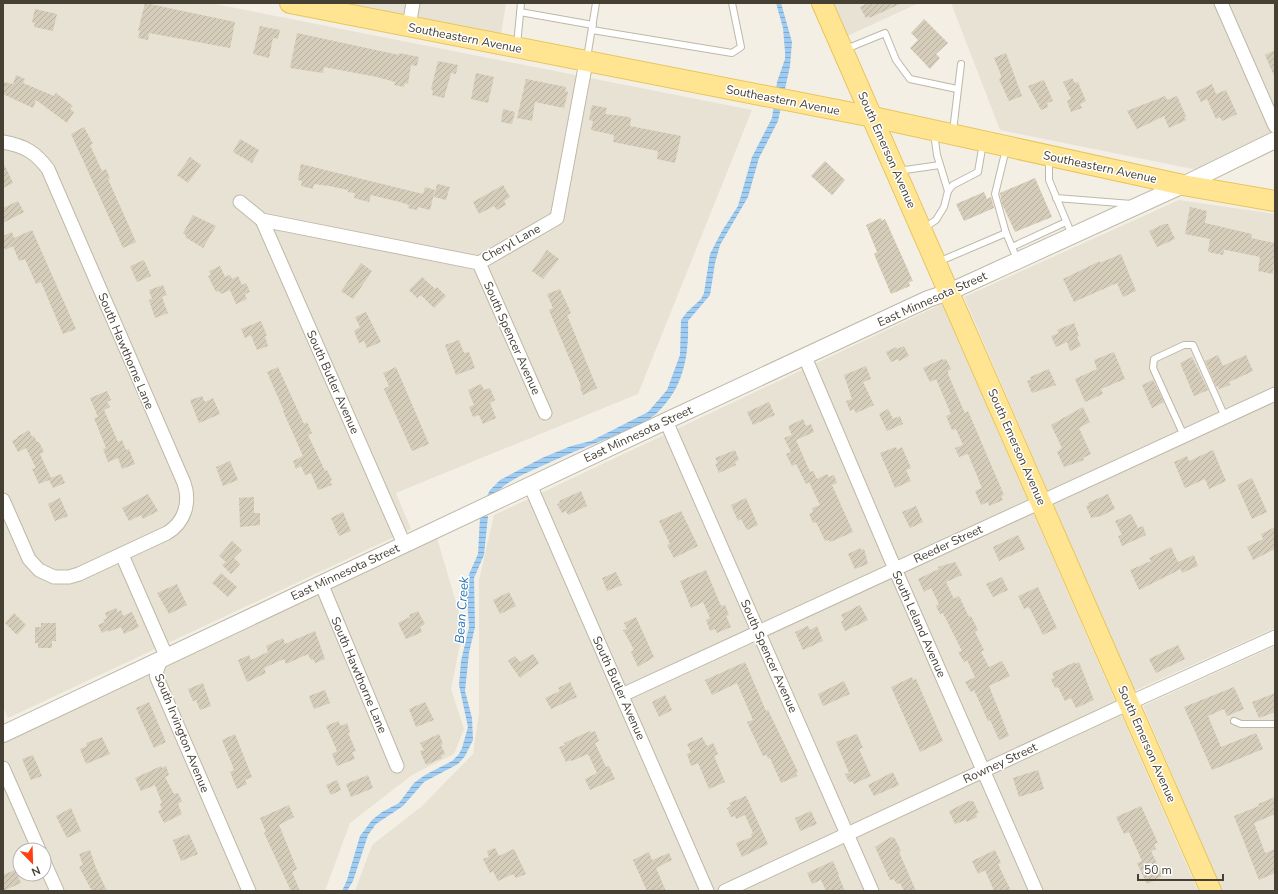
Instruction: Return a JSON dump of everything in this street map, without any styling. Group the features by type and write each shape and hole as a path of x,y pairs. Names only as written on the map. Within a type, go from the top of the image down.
{"main road":[{"name":"Southeastern Avenue","path":"290,3 873,117 1183,186 1275,201"},
{"name":"South Emerson Avenue","path":"822,3 897,171 1211,891"}],"street":[{"path":"409,26 413,3"},
{"path":"1221,3 1275,126"},
{"name":"Cheryl Lane","path":"262,220 479,262 557,218 586,62"},
{"name":"East Minnesota Street","path":"3,734 666,420 928,299 949,292 1015,254 1070,229 1140,205 1183,186 1275,140"},
{"name":"South Hawthorne Lane","path":"3,142 16,145 39,156 48,170 186,488 187,504 179,524 166,533 122,554"},
{"path":"240,202 262,220"},
{"name":"South Butler Avenue","path":"262,220 404,544"},
{"name":"South Spencer Avenue","path":"479,262 545,413"},
{"name":"South Leland Avenue","path":"805,356 895,568 1036,891"},
{"name":"Reeder Street","path":"622,695 1040,501 1275,394"},
{"name":"South Spencer Avenue","path":"666,420 872,891"},
{"name":"South Butler Avenue","path":"530,485 708,891"},
{"path":"3,500 29,559 36,567 49,576 59,578 74,576 122,554"},
{"name":"South Irvington Avenue","path":"122,554 162,647 163,658 156,669 157,678 249,891"},
{"name":"South Hawthorne Lane","path":"321,583 398,766"},
{"name":"Rowney Street","path":"725,891 1129,703 1275,637"},
{"path":"3,768 35,842"},
{"path":"52,881 56,891"}],"lane":[{"path":"517,48 521,3"},
{"path":"586,62 596,3"},
{"path":"520,12 732,53 741,47 732,3"},
{"path":"843,50 885,33 896,60 910,79 957,88"},
{"path":"948,191 940,164 943,133 957,88 961,64"},
{"path":"922,229 936,220 944,207 948,191 953,185 978,172 983,142"},
{"path":"1007,147 995,194 1006,232 1015,254"},
{"path":"1049,156 1049,180 1070,229"},
{"path":"897,171 940,164"},
{"path":"1056,198 1140,205"},
{"path":"937,263 1006,232"},
{"path":"1184,436 1153,368 1154,359 1184,345 1193,345 1225,417"},
{"path":"1234,721 1241,724 1275,724"}],"shaded area":[{"path":"3,3 210,3 752,110 638,394 396,493 411,529 8,718 3,707"},
{"path":"339,3 506,3 501,35"},
{"path":"833,3 919,3 847,36"},
{"path":"951,3 1275,3 1275,134 1198,170 1000,130"},
{"path":"1179,200 1275,214 1275,628 1134,691 964,297"},
{"path":"942,304 1198,891 355,891 372,845 421,807 473,754 479,713 479,580 494,515"},
{"path":"437,538 458,609 462,634 451,689 464,729 454,754 412,775 350,823 325,891 3,891 3,743"},
{"path":"1275,646 1275,891 1222,891 1143,706"}],"water":[{"path":"776,3 781,3 792,42 790,66 778,121 759,158 748,197 720,245 715,263 710,295 688,321 686,358 679,381 674,391 659,411 644,422 517,477 501,488 493,498 487,496 490,490 500,480 542,458 571,446 591,441 648,412 667,390 680,355 681,320 701,299 704,293 710,254 722,231 738,206 752,157 772,118 777,82 785,59 783,28"},
{"path":"488,516 484,555 474,578 475,627 469,653 465,691 472,718 473,740 465,756 458,764 424,782 403,806 376,824 368,835 353,881 347,891 342,891 347,880 360,836 372,820 382,812 399,803 414,783 425,775 452,761 459,754 462,748 468,727 459,685 461,661 469,627 466,581 478,554 480,517"}],"building":[{"path":"145,3 235,22 230,48 149,33 148,40 138,38 140,31 138,31"},
{"path":"868,3 902,3 866,18 860,7"},
{"path":"35,9 57,14 53,31 34,27 35,23 32,22"},
{"path":"924,19 948,43 936,54 940,58 930,69 910,48 918,40 911,33"},
{"path":"260,26 280,30 278,39 273,38 269,58 253,54"},
{"path":"297,33 399,55 399,53 419,57 417,66 411,65 408,84 405,83 404,87 394,85 395,82 377,77 324,67 323,73 290,68"},
{"path":"1275,50 1275,78 1265,55"},
{"path":"1006,53 1022,96 1009,101 999,79 1001,78 1001,75 994,58"},
{"path":"438,61 458,65 456,74 451,73 444,98 432,95 433,90 431,89"},
{"path":"476,73 494,77 488,103 471,99"},
{"path":"16,75 25,79 23,83 54,96 56,93 73,106 70,109 74,112 67,123 36,100 33,108 3,94 3,82 13,84"},
{"path":"1072,78 1075,83 1078,82 1086,101 1080,104 1082,108 1071,112 1067,101 1071,99 1063,82"},
{"path":"526,79 566,87 565,91 568,92 564,108 535,102 532,121 517,118"},
{"path":"1044,80 1053,101 1047,103 1048,107 1041,110 1028,86"},
{"path":"1212,84 1216,94 1226,90 1237,114 1222,121 1220,117 1216,119 1207,99 1201,102 1196,92"},
{"path":"1165,96 1167,100 1177,96 1186,116 1184,118 1186,120 1169,128 1164,116 1137,129 1127,111"},
{"path":"592,105 607,108 605,114 631,118 630,126 681,136 675,163 657,159 658,151 613,142 614,135 591,130 593,121 589,120"},
{"path":"503,109 515,112 512,124 501,122"},
{"path":"84,127 93,144 90,145 102,171 106,169 110,178 108,179 136,242 123,248 71,134"},
{"path":"240,139 259,150 252,163 233,152"},
{"path":"190,157 201,165 188,183 177,175"},
{"path":"825,161 845,180 832,195 811,176"},
{"path":"3,162 13,183 3,188"},
{"path":"301,164 423,194 425,187 435,190 430,210 418,207 417,210 408,208 409,205 371,195 369,202 354,198 355,193 348,192 348,190 329,186 314,184 313,189 301,186 302,181 298,180"},
{"path":"1035,178 1052,217 1015,232 1002,204 1000,193"},
{"path":"437,184 450,187 446,200 434,197"},
{"path":"503,185 510,197 504,201 506,205 497,210 494,206 479,214 473,202"},
{"path":"984,192 987,199 991,197 994,208 964,221 956,204"},
{"path":"18,201 24,212 3,223 3,208"},
{"path":"1190,207 1207,211 1205,223 1252,234 1251,238 1275,243 1273,274 1258,271 1260,257 1226,250 1224,250 1223,255 1208,252 1210,239 1185,234"},
{"path":"193,215 216,226 203,248 185,237 186,235 183,233"},
{"path":"881,218 882,221 885,219 913,281 909,282 910,286 891,294 874,254 877,252 866,225"},
{"path":"1164,224 1168,224 1175,239 1157,247 1149,231"},
{"path":"32,230 76,329 63,334 41,282 36,284 25,259 19,261 13,246 5,250 3,244 3,236 12,232 14,238"},
{"path":"547,250 559,259 543,279 532,271"},
{"path":"1121,254 1136,291 1123,297 1117,283 1074,302 1063,279 1100,261 1100,263"},
{"path":"144,260 151,276 137,282 130,266"},
{"path":"361,263 372,271 353,299 341,291"},
{"path":"220,266 225,277 230,275 232,279 238,276 242,285 246,283 250,292 245,294 247,299 236,304 230,290 221,294 219,291 216,292 208,276 211,275 209,271"},
{"path":"422,277 435,289 437,287 446,296 434,308 421,295 417,298 409,290"},
{"path":"163,285 167,295 162,297 168,313 155,318 149,300 152,299 149,290"},
{"path":"560,289 571,313 567,315 597,388 583,395 581,386 549,310 553,308 547,294"},
{"path":"366,312 381,342 367,348 364,341 359,343 354,331 360,327 355,317"},
{"path":"261,321 267,336 265,336 268,346 257,350 251,335 245,338 241,329"},
{"path":"1074,323 1079,336 1077,337 1081,346 1070,351 1067,342 1056,347 1051,336 1059,333 1057,330"},
{"path":"459,340 464,353 469,352 475,368 456,375 445,345"},
{"path":"904,346 909,356 899,361 898,359 891,362 886,352 896,347 897,349"},
{"path":"1114,352 1125,379 1101,389 1103,394 1085,402 1075,379 1097,369 1094,360"},
{"path":"1218,355 1223,366 1246,355 1253,371 1229,382 1230,385 1219,389 1218,386 1216,386 1205,361"},
{"path":"1192,357 1208,390 1194,396 1180,363"},
{"path":"942,359 946,359 951,369 948,371 948,374 965,413 968,411 1004,495 1001,496 1003,500 989,506 988,502 981,505 975,491 982,488 968,454 959,457 955,448 963,445 956,429 952,430 946,416 951,414 936,379 930,382 923,368"},
{"path":"866,366 871,379 863,382 874,405 856,413 854,409 850,411 846,401 852,399 844,375"},
{"path":"278,367 304,424 307,422 312,433 308,435 325,471 327,470 332,480 330,481 332,485 318,490 311,473 305,475 301,466 296,469 293,461 303,456 267,372"},
{"path":"396,367 429,444 412,451 384,389 389,386 383,373"},
{"path":"1049,369 1056,385 1032,393 1027,381 1031,380 1030,377"},
{"path":"1153,380 1164,402 1152,408 1142,385"},
{"path":"481,384 484,390 490,388 495,400 490,403 496,418 483,424 479,415 473,417 469,407 474,405 468,390"},
{"path":"107,391 111,400 107,402 110,407 104,410 118,442 122,440 126,450 129,449 135,464 122,469 118,458 108,462 103,449 106,448 94,418 98,417 90,398"},
{"path":"202,396 205,402 213,398 220,414 199,423 190,400"},
{"path":"769,402 775,415 753,425 747,412"},
{"path":"1083,407 1090,422 1079,428 1091,454 1083,458 1084,460 1064,467 1057,452 1062,448 1051,425"},
{"path":"888,409 893,419 900,416 903,424 887,431 879,414"},
{"path":"803,419 806,426 811,424 814,432 796,440 810,472 813,471 817,479 827,474 829,477 834,475 837,483 832,485 853,532 830,542 829,540 825,541 816,522 813,523 809,514 813,512 812,508 820,505 809,482 806,484 796,464 792,466 786,454 791,452 784,438 792,435 788,426"},
{"path":"29,430 32,437 34,436 37,442 39,442 44,452 40,454 51,478 61,474 65,483 53,488 49,480 39,484 32,469 36,468 26,448 18,452 12,441"},
{"path":"896,447 897,450 902,447 911,468 906,470 911,481 895,488 880,453"},
{"path":"735,450 739,460 735,462 736,465 719,473 715,464 718,463 715,458"},
{"path":"1213,450 1226,481 1209,489 1205,479 1185,488 1174,462 1187,456 1189,461"},
{"path":"230,461 238,480 223,486 216,467"},
{"path":"1252,478 1267,512 1252,519 1237,485"},
{"path":"581,491 587,506 568,515 566,511 562,513 557,504 560,503 559,501"},
{"path":"148,494 158,511 143,519 141,515 129,521 122,508"},
{"path":"1108,494 1115,509 1101,516 1091,518 1086,506 1089,505 1088,503"},
{"path":"254,497 254,513 260,513 260,525 240,527 239,498"},
{"path":"60,498 68,516 55,521 48,504"},
{"path":"746,498 758,525 747,530 741,519 738,521 731,505"},
{"path":"916,506 923,522 910,528 902,512"},
{"path":"681,511 698,546 674,558 667,545 670,544 659,521"},
{"path":"343,512 351,531 339,536 331,518"},
{"path":"1131,514 1138,528 1143,526 1146,535 1122,546 1118,536 1122,535 1115,521"},
{"path":"1275,527 1275,549 1253,560 1247,547 1263,539 1261,534"},
{"path":"1018,535 1025,549 999,561 993,547"},
{"path":"232,541 242,550 234,558 240,564 231,574 222,565 226,562 219,556"},
{"path":"1171,547 1178,562 1194,555 1198,566 1182,573 1181,569 1139,590 1130,570 1151,561 1149,558"},
{"path":"860,548 861,550 864,549 868,564 855,569 848,554"},
{"path":"955,562 962,575 946,582 954,599 959,596 969,617 971,616 978,630 975,632 984,650 981,652 989,667 1002,661 1010,676 989,686 1009,736 999,740 990,720 988,721 974,690 971,692 965,682 975,677 967,660 964,662 958,652 962,651 943,613 940,614 936,606 939,604 931,588 924,592 918,579 939,569 938,567"},
{"path":"706,570 721,606 725,605 729,615 726,616 731,627 717,633 715,629 710,631 706,620 710,618 703,602 691,608 680,581"},
{"path":"616,572 622,585 607,591 602,578"},
{"path":"221,573 237,587 228,597 212,583"},
{"path":"1002,577 1008,590 993,597 986,584"},
{"path":"177,584 187,605 169,614 157,593"},
{"path":"1038,587 1057,628 1043,635 1029,607 1024,609 1018,596"},
{"path":"509,592 516,606 500,614 493,600"},
{"path":"860,605 868,620 845,631 841,622 844,620 841,615"},
{"path":"116,608 118,612 121,610 123,616 132,612 139,627 124,634 121,627 102,633 98,625 105,622 103,620 107,618 105,613"},
{"path":"418,611 425,624 420,627 422,632 406,639 398,623 410,617 409,615"},
{"path":"14,613 26,625 17,635 5,623"},
{"path":"636,617 654,657 638,667 631,652 634,650 623,630 627,629 624,623"},
{"path":"41,623 56,623 56,641 52,641 52,648 38,648 38,643 35,643 35,627 41,627"},
{"path":"808,626 810,630 817,626 823,641 803,650 795,632"},
{"path":"315,631 325,659 315,663 313,659 311,660 308,654 286,664 284,659 264,668 266,673 247,682 238,660 249,655 251,660 268,652 266,646 283,638 285,644"},
{"path":"1178,645 1185,659 1156,673 1149,659"},
{"path":"533,654 539,663 520,678 508,661 515,656 520,662"},
{"path":"745,662 766,711 768,710 798,772 796,773 797,776 781,783 770,758 768,759 767,755 763,756 747,722 753,720 737,683 712,695 705,680"},
{"path":"1075,662 1076,664 1079,662 1094,700 1076,708 1071,698 1065,701 1058,687 1055,688 1051,679 1054,678 1052,673"},
{"path":"912,677 913,680 916,679 943,741 920,752 891,687"},
{"path":"844,681 850,694 823,706 818,694"},
{"path":"570,682 577,697 551,709 545,698 560,691 558,688"},
{"path":"203,683 211,706 200,710 196,700 193,701 188,689"},
{"path":"1234,687 1244,709 1227,716 1224,709 1208,716 1221,747 1256,733 1263,749 1212,770 1184,707"},
{"path":"325,690 330,703 314,709 309,696"},
{"path":"1275,693 1275,712 1259,718 1252,702"},
{"path":"665,695 672,710 659,717 652,702"},
{"path":"149,702 166,742 154,748 136,708"},
{"path":"425,702 434,720 416,727 409,709"},
{"path":"338,721 341,726 347,723 350,732 348,733 356,751 352,752 355,759 337,766 332,754 337,751 326,726"},
{"path":"590,731 591,733 595,731 599,741 595,743 606,767 609,766 615,779 590,790 585,779 597,773 588,754 566,762 559,747 565,745 564,743"},
{"path":"235,734 252,777 245,780 247,784 237,789 230,772 234,770 222,740"},
{"path":"439,734 443,744 441,745 445,754 441,756 442,758 426,765 420,751 424,750 420,743"},
{"path":"857,734 863,748 859,749 871,776 854,784 852,781 849,782 845,774 849,773 836,742"},
{"path":"102,737 110,754 86,764 80,749 87,746 86,743"},
{"path":"702,737 707,746 713,743 718,754 714,756 725,782 709,789 698,763 691,766 687,754 691,752 687,744"},
{"path":"33,755 42,776 31,780 22,759"},
{"path":"161,766 162,768 166,766 169,775 165,777 174,794 178,793 182,801 178,804 182,814 164,823 158,811 162,809 160,804 162,803 155,785 141,791 135,778"},
{"path":"1038,770 1044,789 1019,797 1013,778"},
{"path":"893,772 899,785 874,796 868,785"},
{"path":"368,775 373,788 351,797 346,784"},
{"path":"337,780 341,790 331,795 326,785"},
{"path":"746,796 768,844 742,857 736,843 752,837 751,834 753,833 745,815 736,819 735,816 731,817 727,808 731,806 729,803"},
{"path":"1275,797 1275,814 1254,823 1265,853 1275,849 1275,873 1259,880 1234,816 1259,806 1258,804"},
{"path":"969,801 973,801 979,813 976,814 977,817 967,822 966,820 955,824 949,811"},
{"path":"289,805 294,817 279,825 297,869 292,872 300,891 291,891 264,833 266,832 260,818"},
{"path":"1141,806 1158,843 1154,844 1156,849 1151,851 1163,876 1147,884 1137,863 1142,861 1129,832 1124,834 1116,817"},
{"path":"71,808 81,831 67,838 56,816"},
{"path":"811,811 817,824 800,831 795,818"},
{"path":"189,834 198,854 181,861 173,840"},
{"path":"891,837 894,837 901,851 899,852 916,891 904,891 900,883 897,884 894,879 890,880 875,847"},
{"path":"495,848 499,856 514,849 526,874 516,878 513,874 498,881 493,871 490,873 483,859 489,857 487,851"},
{"path":"90,850 96,868 107,891 92,891 79,867 83,865 79,854"},
{"path":"995,850 1001,863 998,864 1011,891 994,891 985,870 978,874 972,861"},
{"path":"649,852 652,860 669,853 672,860 656,868 666,891 647,891 633,860"},
{"path":"833,861 845,891 826,891 821,880 812,884 807,873"},
{"path":"12,871 12,882 21,883 3,891 3,875"}],"water label":[{"name":"Bean Creek","path":"461,610"}]}
